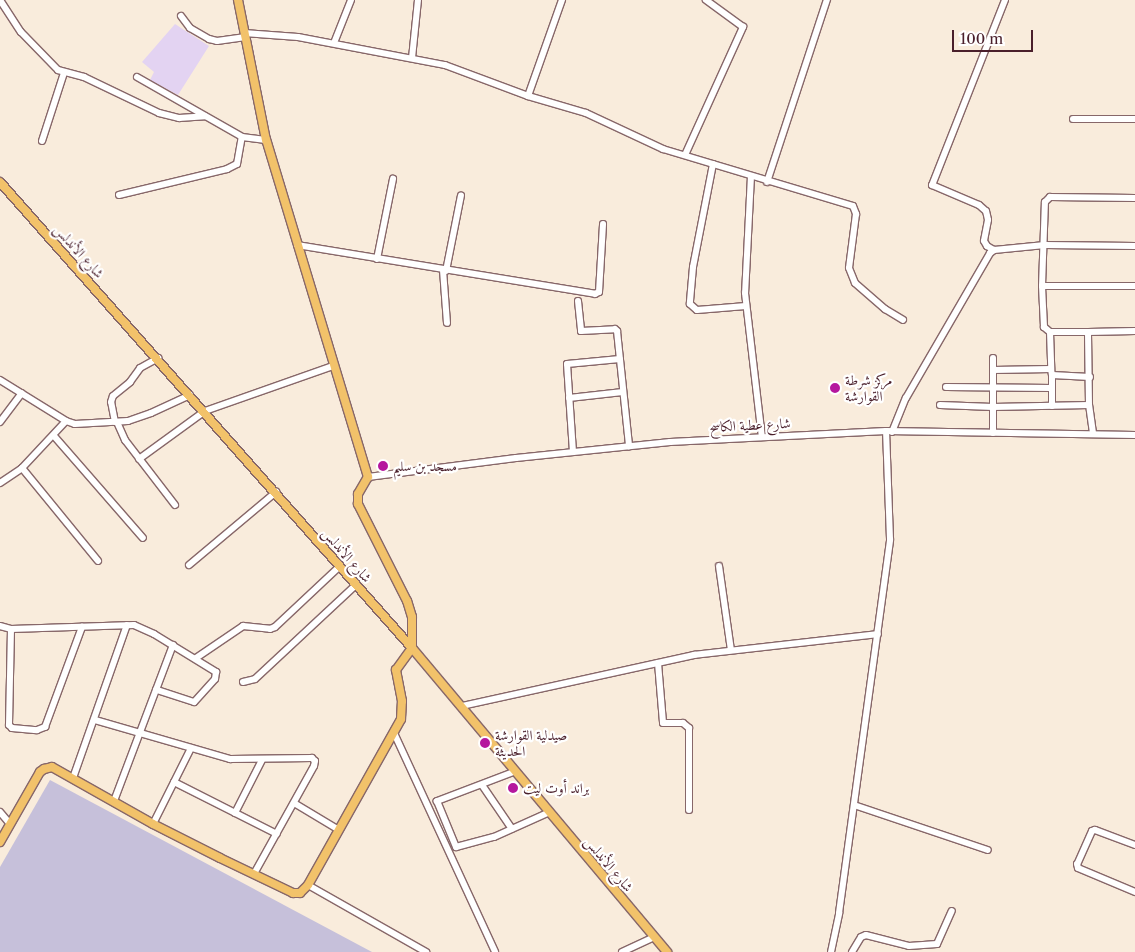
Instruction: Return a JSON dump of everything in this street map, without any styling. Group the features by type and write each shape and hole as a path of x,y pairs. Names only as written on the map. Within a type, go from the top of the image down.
{"main road":[{"path":"0,842 44,769 52,767 153,824 293,893 300,893 308,885 394,733 402,710 396,670 412,648 412,617 407,600 358,504 358,494 368,477 266,140 238,0"},
{"name":"شارع الأندلس","path":"0,182 357,584 462,706 667,952"}],"street":[{"path":"0,0 21,32 52,66 84,78 159,113 179,118 205,116"},
{"path":"334,44 351,0"},
{"path":"412,58 418,0"},
{"path":"528,96 562,0"},
{"path":"685,155 743,27 706,0"},
{"path":"767,182 827,0"},
{"path":"994,250 987,246 984,241 988,220 986,211 968,199 934,187 932,182 1005,0"},
{"path":"181,16 188,26 209,39 244,35 298,37 445,66 528,96 586,113 663,149 767,182 853,206 856,214 849,268 855,283 885,309 904,320"},
{"path":"42,140 64,72"},
{"path":"136,77 242,137 266,140"},
{"path":"1073,119 1135,119"},
{"path":"119,195 227,169 237,164 242,137"},
{"path":"713,164 693,267 690,304 697,310 746,306"},
{"path":"751,176 745,293 762,438"},
{"path":"376,259 393,179"},
{"path":"446,323 444,270 461,195"},
{"path":"1135,198 1050,197 1045,202 1045,245 1042,286 1044,327 1050,332 1135,331"},
{"path":"297,245 595,294 599,292 603,224"},
{"path":"831,952 840,913 890,539 889,431 906,398 990,253 994,250 1045,245 1135,246"},
{"path":"1042,286 1135,286"},
{"path":"578,301 582,332 615,329 629,446"},
{"path":"1050,332 1052,406"},
{"path":"1088,332 1089,405 1093,433"},
{"path":"158,358 140,368 130,382 114,396 111,402 120,434 175,505"},
{"path":"993,358 993,433"},
{"path":"573,452 566,366 569,362 620,359"},
{"path":"139,459 205,411 333,366"},
{"path":"993,370 1051,372 1090,377"},
{"path":"0,380 66,421 80,424 116,422 140,418 190,395"},
{"path":"946,387 1052,388"},
{"path":"569,398 623,392"},
{"path":"0,422 22,393"},
{"path":"940,405 993,407 1089,405"},
{"path":"0,483 22,468 66,421"},
{"name":"شارع عطية الكاسح","path":"368,477 629,446 889,431 1135,435"},
{"path":"54,436 143,538"},
{"path":"22,468 98,561"},
{"path":"189,565 276,492"},
{"path":"196,658 243,626 270,629 275,627 340,566"},
{"path":"720,566 731,650"},
{"path":"243,682 255,679 357,584"},
{"path":"0,626 11,630 127,625 142,628 196,658 216,672 216,676 196,701 192,702 156,690"},
{"path":"73,778 127,625"},
{"path":"11,630 9,725 12,728 38,730 45,727 82,627"},
{"path":"462,706 658,663 731,650 878,634"},
{"path":"114,801 173,645"},
{"path":"658,663 663,723 683,723 689,728 689,810"},
{"path":"95,720 230,759 312,758 315,761 254,874"},
{"path":"394,733 495,952"},
{"path":"153,824 191,748"},
{"path":"235,813 262,760"},
{"path":"516,771 436,802 456,847 494,837 550,812"},
{"path":"174,782 277,834"},
{"path":"482,785 512,829"},
{"path":"294,803 339,830"},
{"path":"854,805 988,850"},
{"path":"0,812 10,824"},
{"path":"1135,845 1095,830 1092,832 1077,864 1078,868 1135,892"},
{"path":"308,885 426,952"},
{"path":"852,952 861,938 866,935 909,946 937,944 952,911"},
{"path":"622,952 654,937"}],"shaded area":[{"path":"175,24 209,46 178,95 150,80 154,72 142,62"},
{"path":"50,780 372,952 0,952 0,867"}],"place":[{"name":"مركز شرطة القوارشة","path":"835,388"},
{"name":"مسجد بن سليم","path":"383,466"},
{"name":"صيدلية القوارشة الحديثة","path":"485,743"},
{"name":"براند أوت ليت","path":"513,788"}]}
